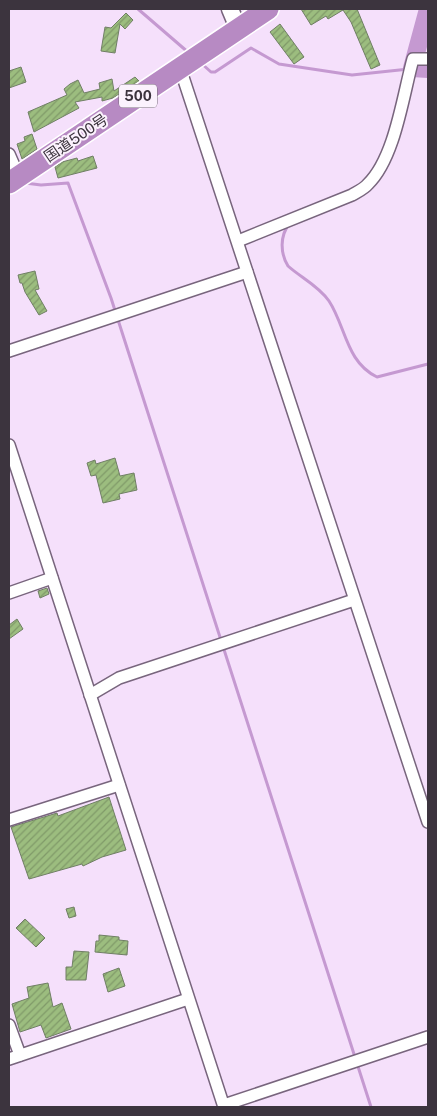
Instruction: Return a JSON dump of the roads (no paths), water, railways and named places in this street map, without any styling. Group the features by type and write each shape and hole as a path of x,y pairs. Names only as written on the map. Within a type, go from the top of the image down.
{"highway":[{"name":"国道500号","path":"14,180 268,9"}],"main road":[{"path":"230,9 238,28"}],"street":[{"path":"238,241 352,196 368,184 381,167 391,142 413,59 428,59"},
{"path":"180,68 428,822"},
{"path":"9,154 14,180"},
{"path":"9,351 247,272"},
{"path":"9,445 224,1106 428,1037"},
{"path":"11,590 52,578"},
{"path":"90,695 119,678 354,600"},
{"path":"9,820 119,785"},
{"path":"9,1025 14,1057 188,999"}],"waterway":[{"path":"138,9 189,53"},
{"path":"428,9 412,68 428,69"},
{"path":"201,63 211,72 215,72 251,48 279,64 352,75 409,69"},
{"path":"25,183 41,185 68,183 111,298 371,1107"},
{"path":"289,224 284,234 282,245 285,261 288,266 315,286 329,301 359,362 377,377 428,364"}]}
